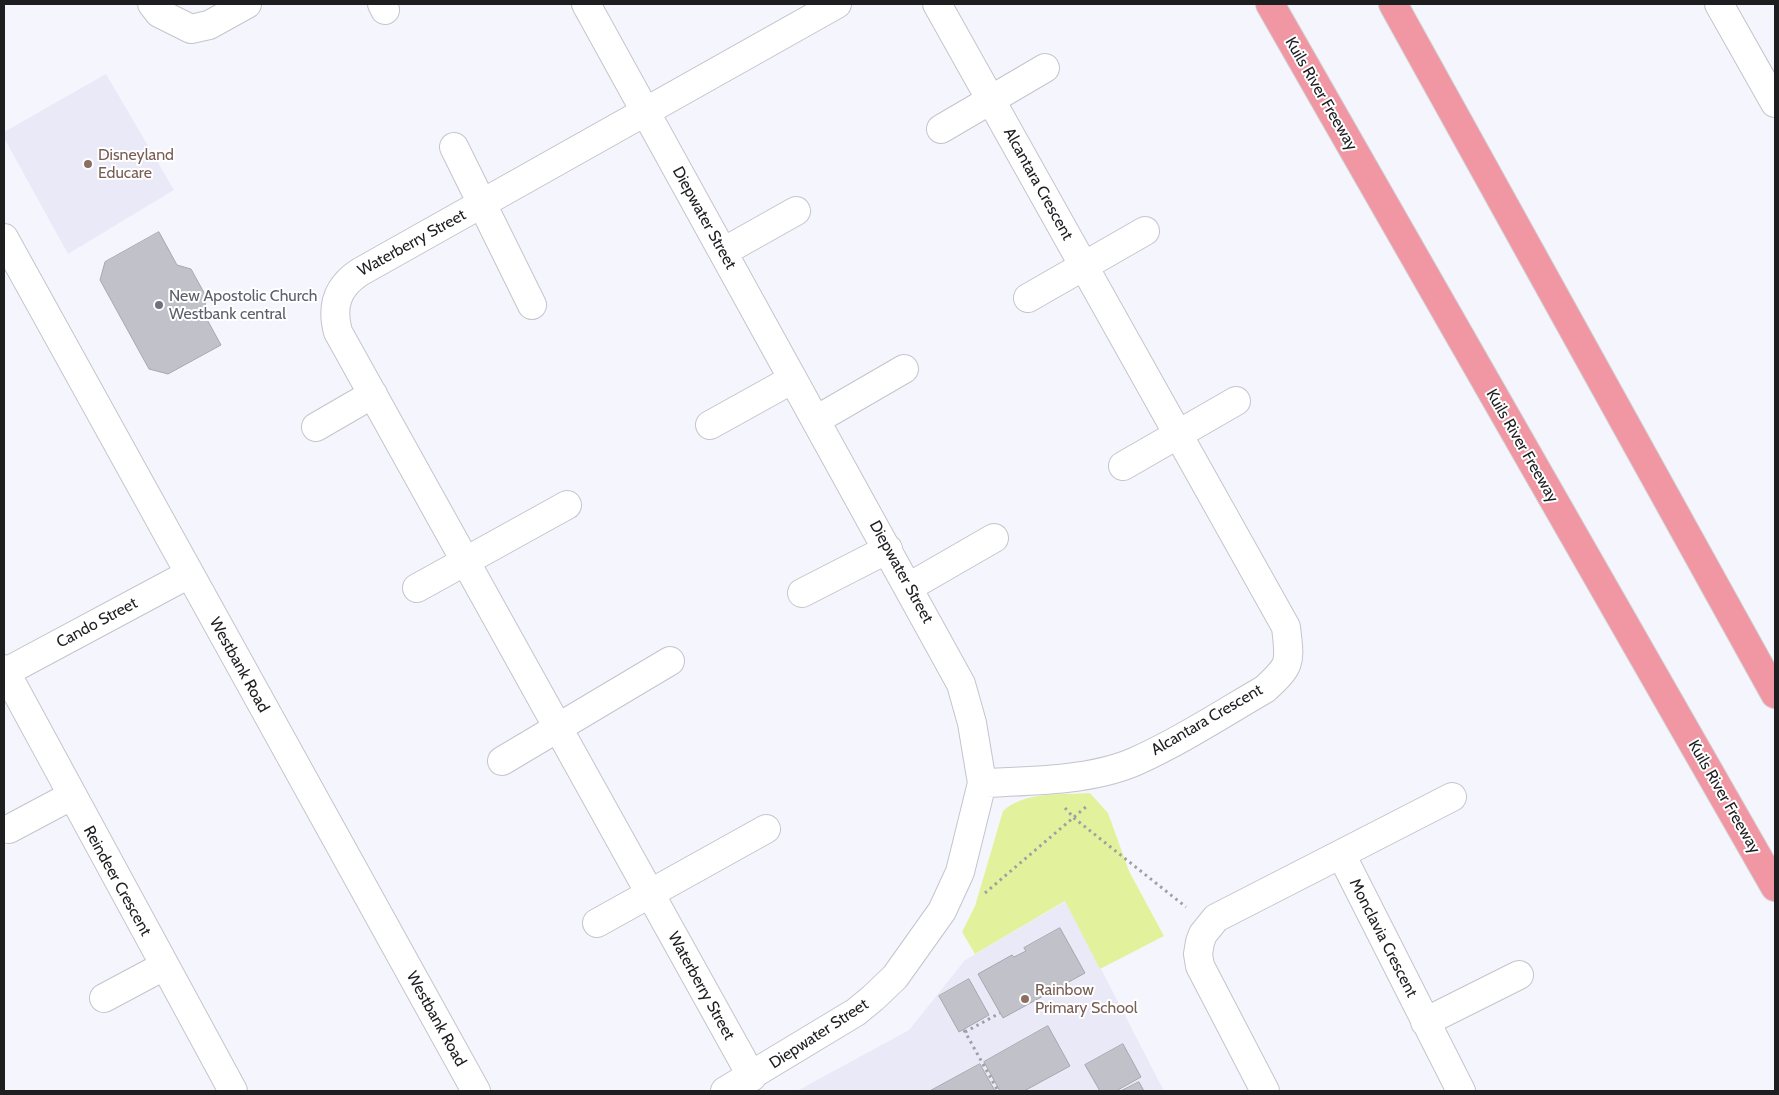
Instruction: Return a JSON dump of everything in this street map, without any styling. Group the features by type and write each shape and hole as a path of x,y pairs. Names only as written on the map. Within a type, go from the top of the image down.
{"highway":[{"name":"Kuils River Freeway","path":"1270,4 1775,887"},
{"path":"1392,4 1775,694"}],"street":[{"path":"152,4 159,13 191,29 209,25 247,4"},
{"name":"Diepwater Street","path":"586,4 961,684 972,723 982,783 960,872 942,911 895,978 873,998 752,1077 725,1091"},
{"path":"645,112 797,13 837,4"},
{"name":"Alcantara Crescent","path":"936,4 1286,627 1289,659 1280,675 1264,689 1187,734 1133,762 1103,771 1043,781 982,783"},
{"path":"1719,4 1775,103"},
{"path":"941,129 1045,68"},
{"name":"Waterberry Street","path":"645,112 360,272 340,290 335,311 338,332 752,1077"},
{"name":"Waterberry Street","path":"454,147 532,305"},
{"path":"723,252 796,211"},
{"path":"1028,298 1145,231"},
{"name":"Westbank Road","path":"4,238 476,1091"},
{"path":"816,420 904,369"},
{"path":"710,425 793,379"},
{"path":"316,427 373,394"},
{"path":"1123,466 1236,401"},
{"path":"417,588 567,505"},
{"path":"909,587 994,538"},
{"path":"802,593 888,549"},
{"name":"Cando Street","path":"5,670 189,574"},
{"path":"502,761 670,661"},
{"name":"Reindeer Crescent","path":"5,670 71,796 232,1091"},
{"path":"9,830 71,796"},
{"path":"1264,1091 1200,966 1198,954 1203,934 1209,926 1226,912 1452,797"},
{"path":"598,924 766,829"},
{"name":"Monclavia Crescent","path":"1341,854 1461,1091"},
{"path":"104,998 164,966"},
{"path":"1425,1022 1519,975"}],"path":[{"path":"942,911 972,904 1074,818 1103,791 1103,771"},
{"path":"1043,781 1074,818 1209,926"},
{"path":"998,1091 965,1031 1000,1013"}],"shaded area":[{"name":"Disneyland Educare","path":"106,74 174,190 68,254 4,138 4,132"},
{"name":"Rainbow Primary School","path":"1066,901 1164,1091 797,1091 909,1030 965,960"}],"green space":[{"path":"1090,793 1108,813 1129,871 1164,936 1100,969 1065,901 975,954 962,932 975,906 1003,811 1022,800 1033,797"}],"building":[{"name":"New Apostolic Church Westbank central","path":"159,232 177,265 191,269 207,298 203,312 221,345 168,374 149,369 100,280 105,262"},
{"path":"1060,928 1085,973 1003,1018 978,974 1012,955 1014,957 1026,951 1024,948"},
{"path":"969,979 989,1015 959,1032 939,996"},
{"path":"1048,1026 1070,1066 1024,1091 1000,1091 984,1062"},
{"path":"1123,1044 1141,1077 1116,1091 1100,1091 1085,1065"},
{"path":"980,1064 995,1091 930,1091"},
{"path":"1139,1082 1144,1091 1121,1091"}],"place":[{"name":"Disneyland Educare","path":"88,164"},
{"name":"New Apostolic Church Westbank central","path":"159,305"},
{"name":"Rainbow Primary School","path":"1025,999"}]}
